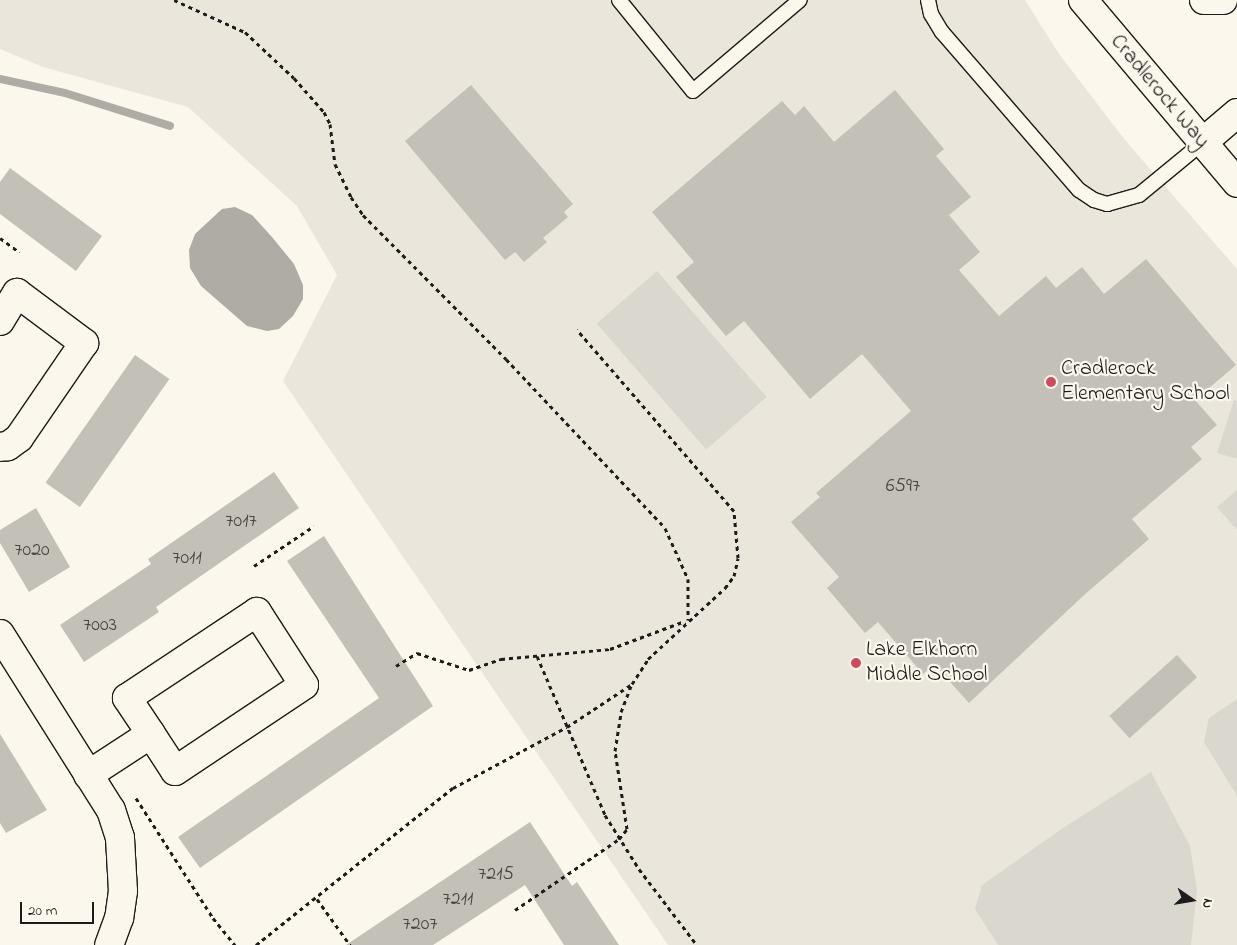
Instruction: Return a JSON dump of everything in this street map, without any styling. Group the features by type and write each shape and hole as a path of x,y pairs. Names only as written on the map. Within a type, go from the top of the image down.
{"street":[{"name":"Cradlerock Way","path":"1083,0 1237,183"},
{"path":"1204,0 1223,0"},
{"path":"1202,143 1237,113"},
{"path":"0,321 17,293 84,343 19,438 8,446 0,447"},
{"path":"257,612 304,685 175,771 151,734 127,698 257,612"},
{"path":"0,634 98,768 120,838 123,891 119,918 109,945"},
{"path":"98,768 151,734"}],"lane":[{"path":"619,0 693,91 800,0"},
{"path":"928,0 931,14 942,32 1079,190 1094,200 1107,204 1139,195 1202,143"}],"path":[{"path":"174,0 245,32 294,78 324,112 330,124 335,164 351,197 363,214 506,359 665,528 688,578 688,620"},
{"path":"0,238 19,252"},
{"path":"515,910 619,839 627,829 615,751 621,712 632,684 648,659 688,620 726,588 734,576 738,558 734,511 577,330"},
{"path":"254,566 314,526"},
{"path":"396,666 417,653 463,670 501,659 610,649 688,620"},
{"path":"537,656 605,815 619,839 697,945"},
{"path":"256,945 317,899 453,788 567,727 632,684"},
{"path":"98,768 136,798 213,918 235,945"},
{"path":"317,899 350,945"}],"shaded area":[{"name":"Lake Elkhorn Middle School","path":"0,0 1025,0 1059,54 1125,140 1237,269 1237,945 668,945 283,381 337,275 297,206 188,107 43,67 0,49"},
{"path":"235,207 252,215 272,237 294,264 303,285 303,299 293,316 279,329 267,331 247,326 201,286 190,268 189,250 195,234 222,209"},
{"path":"657,271 767,397 706,450 597,323"},
{"path":"1234,400 1237,401 1237,459 1217,453"},
{"path":"1237,490 1237,530 1217,507"},
{"path":"1237,699 1237,796 1204,742 1209,718"},
{"path":"1151,772 1190,846 1197,890 1191,945 998,945 975,909 982,885 1063,828"}],"building":[{"path":"471,85 573,204 564,212 568,217 543,238 547,242 524,262 515,252 505,260 405,141"},
{"name":"Cradlerock Elementary School","path":"895,90 944,149 936,156 971,197 949,215 980,252 959,270 999,316 1046,276 1056,288 1082,267 1104,294 1146,259 1236,365 1195,400 1217,425 1191,447 1202,459 1132,519 1149,539 1083,596 969,703 934,664 923,674 878,622 865,633 827,588 839,577 791,522 820,497 816,493 911,411 862,354 810,399 744,321 726,336 676,277 694,262 652,212 782,101 795,115 804,106 834,142"},
{"path":"10,168 102,236 76,271 0,214 0,182"},
{"path":"135,355 169,379 80,507 46,483"},
{"path":"274,472 299,508 156,607 159,612 84,662 60,625 151,564 148,559"},
{"path":"36,508 70,567 29,592 0,543 0,530"},
{"path":"324,536 433,706 200,868 178,837 379,698 287,561"},
{"path":"1177,655 1197,677 1129,738 1109,716"},
{"path":"0,734 47,810 6,833 0,823"},
{"path":"530,822 572,886 577,882 619,945 564,945 525,885 433,945 346,945"}],"waterway":[{"path":"0,79 65,93 170,126"}],"place":[{"name":"Cradlerock Elementary School","path":"1051,382"},
{"name":"Lake Elkhorn Middle School","path":"856,663"}]}
